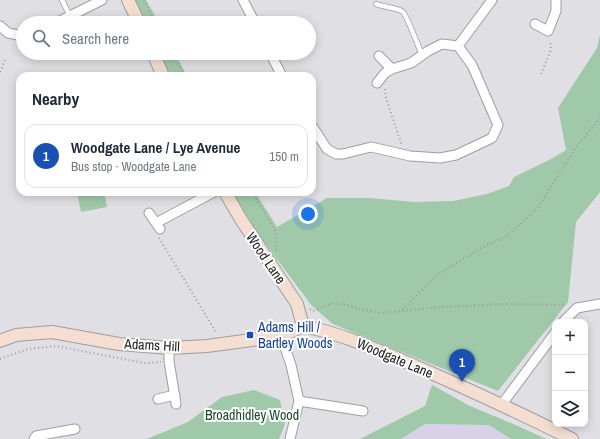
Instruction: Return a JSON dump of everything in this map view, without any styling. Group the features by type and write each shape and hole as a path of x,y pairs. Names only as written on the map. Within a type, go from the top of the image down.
{"street":[{"path":"70,16 102,0"},
{"path":"128,0 136,16"},
{"path":"243,0 251,16"},
{"path":"458,46 492,0"},
{"path":"535,24 548,31 556,11 556,0"},
{"path":"0,26 8,33 16,35"},
{"path":"316,132 327,149 336,154 344,154 371,147 407,156 440,158 456,155 492,138 498,125 472,65 458,46 442,44 422,55 412,63 392,69 385,73 377,83"},
{"path":"379,56 392,69"},
{"path":"155,60 158,72"},
{"path":"274,60 280,72"},
{"path":"149,213 158,226 207,196"},
{"name":"Wood Lane","path":"227,196 242,221 297,304 303,326"},
{"path":"566,319 577,308 600,304"},
{"name":"Adams Hill","path":"0,341 16,335 52,332 119,344 169,348 207,346 281,336 303,326"},
{"name":"Woodgate Lane","path":"303,326 323,330 367,345 502,404 572,439"},
{"path":"281,336 291,365 299,401 290,439"},
{"path":"502,404 552,337"},
{"path":"158,399 176,400 169,361 169,348"},
{"path":"299,401 363,411"},
{"path":"34,439 36,436 57,436 75,429"}],"lane":[{"path":"62,0 70,16"},
{"path":"376,4 387,8 397,9 404,13 422,55"}],"path":[{"path":"144,0 152,16"},
{"path":"541,74 551,50 548,31"},
{"path":"0,72 6,58"},
{"path":"176,60 183,72"},
{"path":"388,84 385,88 386,98 399,138 407,156"},
{"path":"401,311 436,276 481,248 506,236 537,208 577,146 600,118"},
{"path":"255,196 276,230 277,254"},
{"path":"158,226 157,235 214,327 221,344"},
{"path":"308,304 313,310 333,303 380,313 443,307 508,304 568,305 577,308"},
{"path":"0,359 28,349 56,346 144,363 169,361"}],"shaded area":[{"path":"425,424 489,425 516,439 401,439"}],"green space":[{"path":"132,0 146,0 155,16 140,16"},
{"path":"600,35 600,192 576,222 568,302 555,319 552,319 552,322 498,391 333,324 312,306 261,238 235,196 258,196 277,227 327,198 370,198 414,202 453,201 487,194 509,186 514,177 566,150 558,108 597,48"},
{"path":"161,60 179,60 185,72 167,72"},
{"path":"78,196 105,196 107,207 81,212"},
{"path":"432,385 468,405 546,439 511,439 489,425 425,424 401,439 360,439 425,406"},
{"name":"Broadhidley Wood","path":"254,390 280,400 285,424 279,439 147,439 188,422 222,397"}],"place":[{"name":"Adams Hill / Bartley Woods","path":"250,335"},
{"name":"Woodgate Lane / Lye Avenue","path":"462,382"}]}
